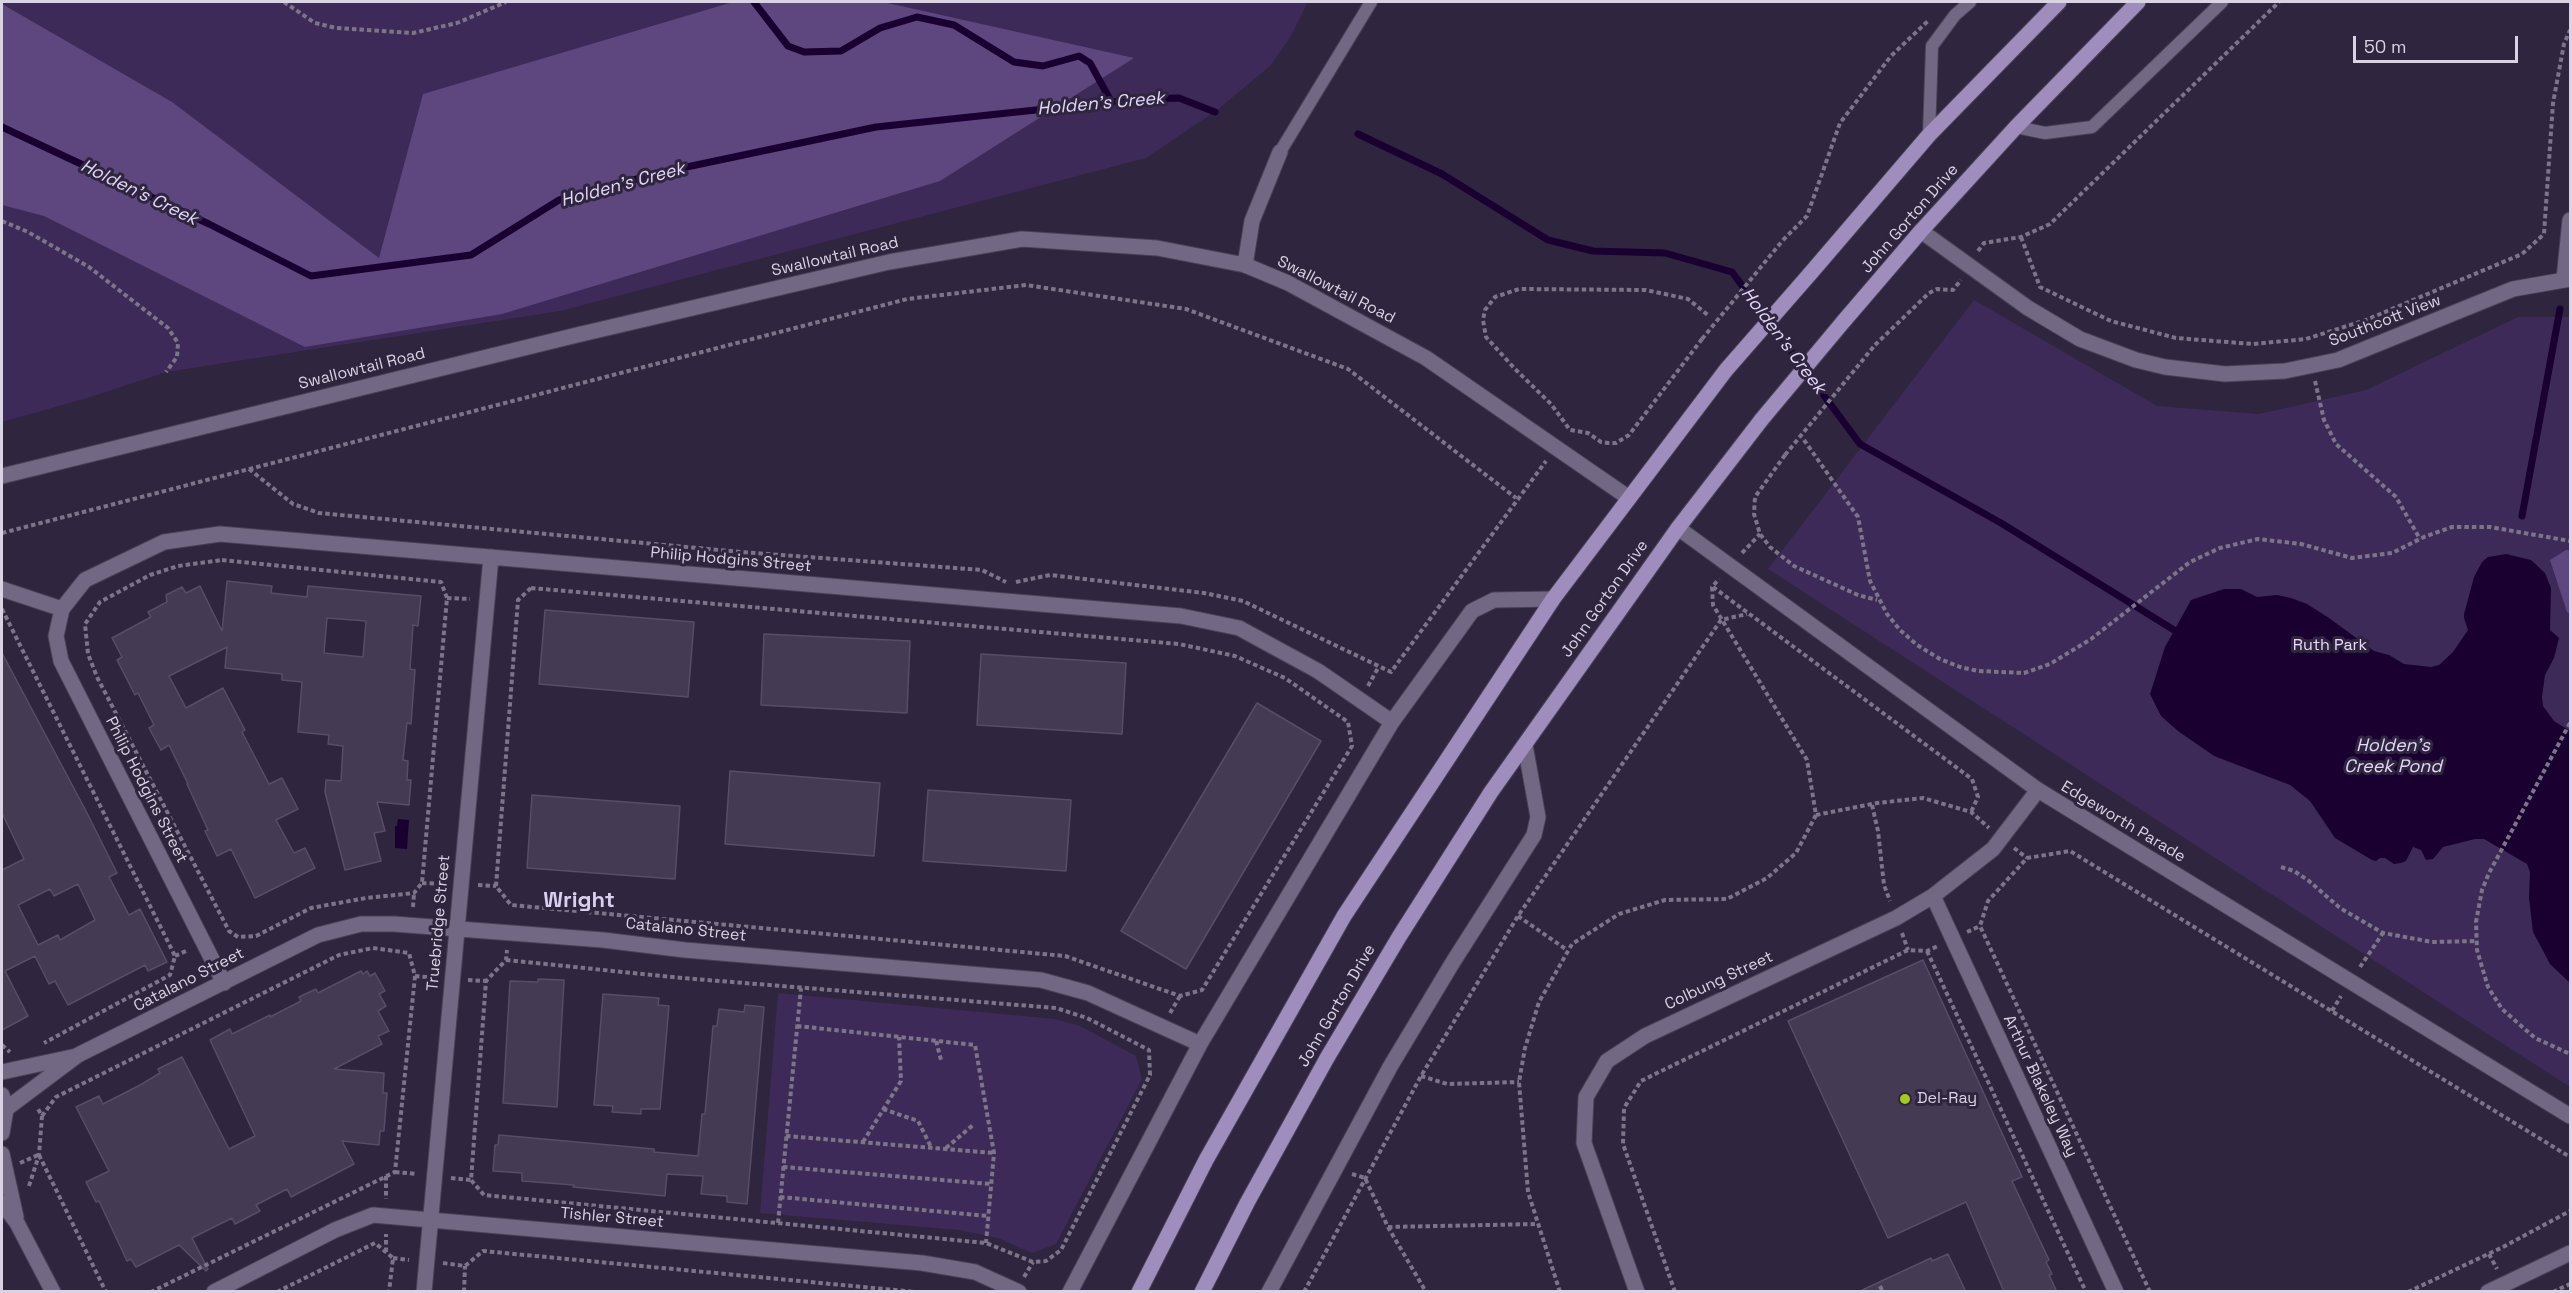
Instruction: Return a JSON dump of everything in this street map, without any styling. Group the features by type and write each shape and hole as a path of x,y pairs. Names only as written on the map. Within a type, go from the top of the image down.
{"main road":[{"path":"1139,1292 1206,1160 1344,916 1553,599 1726,370 1929,135 2059,2"},
{"name":"John Gorton Drive","path":"1203,1292 1247,1203 1333,1048 1399,937 1525,745 1677,528 1762,419 1921,231 2016,127 2138,2"}],"street":[{"path":"1245,265 1252,221 1280,152"},
{"path":"2567,279 2571,220"},
{"name":"Southcott View","path":"1921,231 2028,308 2080,339 2136,360 2165,367 2225,374 2285,371 2338,360 2513,289 2567,279"},
{"name":"Swallowtail Road","path":"2,476 566,338 889,262 1022,239 1157,248 1245,265 1288,283 1426,358 1629,498"},
{"name":"Edgeworth Parade","path":"1677,528 2038,790 2571,1116"},
{"name":"Philip Hodgins Street","path":"224,982 61,662 56,636 62,609 85,580 164,542 220,534 1165,614 1210,620 1239,628 1298,660 1392,722"},
{"name":"Truebridge Street","path":"424,1292 491,557"},
{"path":"2,589 62,609"},
{"path":"1070,1292 1200,1044 1392,722 1472,611 1494,600 1553,599"},
{"path":"1269,1292 1390,1067 1453,962 1534,835 1538,817 1525,745"},
{"name":"Colbung Street","path":"1637,1292 1584,1143 1586,1097 1607,1061 1644,1036 1896,918 1933,896 1993,849 2038,790"},
{"name":"Arthur Blakeley Way","path":"1933,896 2116,1292"},
{"name":"Catalano Street","path":"4,1102 78,1055 318,935 361,924 394,924 603,940 685,950 1041,980 1088,993 1200,1044"},
{"name":"Catalano Street","path":"2,1072 78,1055"},
{"path":"2,1133 6,1120 4,1102"},
{"path":"2,1154 17,1223"},
{"path":"2,1203 17,1223 53,1292"},
{"name":"Tishler Street","path":"214,1292 335,1230 373,1215 922,1263 975,1272 1019,1292"},
{"path":"2488,1292 2571,1253"}],"lane":[{"path":"1280,152 1371,2"},
{"path":"1929,135 1932,46 1955,15 1970,2"},
{"path":"2016,127 2045,133 2092,127 2222,2"}],"path":[{"path":"285,2 315,22 336,28 413,33 457,23 506,2"},
{"path":"1984,243 2021,237 2050,224 2279,2"},
{"path":"1709,316 1688,299 1646,290 1519,289 1495,297 1485,310 1483,320 1486,337 1551,404 1570,430 1588,433 1601,442 1608,443 1616,443 1629,435 1702,339 1783,240 1807,216 1840,123 1891,56 1931,17"},
{"path":"2021,237 2040,287 2111,321 2176,338 2253,344 2306,339 2366,320 2522,254 2544,234 2553,103 2564,44 2571,30"},
{"path":"2,221 28,232 89,267 168,328 178,343 177,357 166,372"},
{"path":"2,533 249,469 907,299 1026,285 1186,309 1348,369 1516,498 1391,672 1243,601 1204,593 1050,576 1007,582 982,570 732,551 319,513 293,504 249,469"},
{"path":"1878,600 1858,595 1794,566 1770,547 1760,534 1754,514 1755,497 1785,455 1875,345 1929,293 1936,289 1953,290 1958,287"},
{"path":"2306,339 2324,420 2336,444 2396,497 2420,539"},
{"path":"1803,440 1858,517 1870,581 1878,600 1900,630 1917,645 1950,663 1978,671 2024,672 2050,664 2091,639 2178,570 2220,548 2258,539 2301,544 2352,558 2392,553 2452,526 2490,527 2571,541"},
{"path":"222,560 441,582 447,598 422,883 414,893 366,897 311,908 256,936 238,937 229,931 97,677 88,654 85,624 100,602 150,575 178,566 222,560"},
{"path":"1560,1292 1528,1192 1519,1082 1524,1048 1539,1002 1572,944 1619,914 1665,900 1727,899 1767,878 1796,853 1816,815 1807,760 1721,620 1713,605 1712,587 1972,778 1978,797 1971,812"},
{"path":"531,588 1179,644 1235,656 1285,678 1348,722 1352,746 1202,990 1180,996 1065,956 511,905 496,886 518,600 531,588"},
{"path":"2,609 175,956 170,975 42,1044"},
{"path":"1304,1292 1421,1076 1518,916 1721,620 1747,614"},
{"path":"2571,723 2498,856 2482,890 2476,922 2477,941 2488,987 2502,1009 2535,1038 2571,1054"},
{"path":"1816,815 1923,798 1971,812 2027,858"},
{"path":"1872,805 1878,831 1884,885"},
{"path":"2150,1292 1980,926 1988,901 2027,858 2070,851 2571,1157"},
{"path":"2281,867 2294,871 2310,881 2340,908 2384,933 2432,942 2477,941"},
{"path":"1518,916 1568,950"},
{"path":"42,1116 56,1097 339,956 373,948 409,953 415,976 395,1172 151,1292"},
{"path":"1675,1292 1623,1144 1624,1108 1641,1081 1908,950 1927,951 2086,1292"},
{"path":"506,960 801,988 1056,1008 1086,1018 1149,1050 1150,1075 1061,1250 1046,1261 1033,1262 986,1243 484,1195 471,1180 486,981 506,960"},
{"path":"778,1223 801,988"},
{"path":"797,1026 975,1045 994,1153 986,1243"},
{"path":"863,1142 901,1081 899,1037"},
{"path":"936,1041 941,1060"},
{"path":"2,1045 8,1049 20,1049"},
{"path":"1421,1076 1447,1084 1519,1082"},
{"path":"883,1109 918,1121 931,1148"},
{"path":"945,1149 972,1125"},
{"path":"786,1136 994,1153"},
{"path":"39,1155 106,1292"},
{"path":"783,1167 991,1184"},
{"path":"1365,1178 1388,1227 1426,1292"},
{"path":"780,1197 988,1216"},
{"path":"2409,1291 2503,1247 2571,1211"},
{"path":"1388,1227 1537,1224"},
{"path":"277,1292 375,1243 393,1258 389,1292"},
{"path":"464,1292 465,1266 483,1251 916,1292"},
{"path":"2553,1292 2571,1284"},
{"path":"1880,1286 1883,1292"}],"green space":[{"path":"2,2 1308,2 1291,36 1270,66 1217,110 1146,158 560,311 166,372 87,398 2,422"},
{"name":"Ruth Park","path":"1974,300 2157,406 2259,414 2366,390 2518,317 2570,317 2570,1087 1768,569"},
{"path":"778,993 1055,1019 1080,1026 1136,1056 1142,1079 1056,1244 1032,1253 998,1238 959,1230 760,1213"}],"shaded area":[{"path":"733,2 883,2 1134,58 940,181 502,314 305,347 44,216 2,205 2,4 172,102 379,258 423,94"},
{"path":"2570,550 2570,614 2567,612 2550,560"}],"water":[{"name":"Holden's Creek Pond","path":"2506,554 2531,560 2545,573 2551,588 2550,630 2559,638 2554,658 2545,675 2542,697 2543,706 2554,721 2570,731 2570,983 2550,964 2533,932 2529,898 2530,872 2527,864 2484,839 2443,847 2433,859 2426,860 2421,850 2413,847 2406,861 2401,863 2394,864 2385,858 2372,860 2335,838 2310,801 2290,785 2214,756 2178,731 2161,716 2150,694 2165,647 2191,600 2224,589 2241,589 2257,597 2277,595 2291,598 2307,604 2329,618 2374,651 2389,655 2404,664 2431,667 2439,665 2453,652 2468,630 2464,614 2474,577 2482,562 2488,557"},
{"path":"398,819 409,820 407,849 395,848 395,826 397,826"}],"building":[{"path":"227,581 272,586 271,593 307,597 308,586 421,596 418,626 413,625 410,669 415,670 411,724 407,723 403,760 408,761 407,780 411,780 409,805 377,802 385,831 374,833 381,861 345,870 325,792 326,780 341,781 343,746 328,744 329,735 298,732 302,682 282,680 282,674 225,668 227,647 169,676 186,708 223,688 245,730 242,732 269,784 282,778 298,809 276,820 294,853 305,848 315,868 255,898 231,849 217,856 205,831 208,830 169,745 161,750 149,728 154,725 138,693 135,695 117,660 122,657 112,638 151,617 148,612 167,602 166,595 182,587 186,593 200,586 222,631","holes":["327,618 366,621 363,657 324,653"]},
{"path":"545,610 694,622 688,697 539,684"},
{"path":"764,634 910,641 907,713 761,705"},
{"path":"2,653 117,873 109,877 129,915 140,909 167,962 148,971 145,965 68,1005 55,981 49,984 35,956 5,971 28,1016 2,1030 2,870 24,859 2,813","holes":["78,884 95,920 60,940 58,935 38,945 18,905 50,889 54,896"]},
{"path":"981,654 1126,663 1122,734 977,725"},
{"path":"1257,703 1321,741 1186,969 1121,931"},
{"path":"730,771 880,783 874,856 725,844"},
{"path":"928,790 1071,800 1066,871 923,861"},
{"path":"532,795 680,806 675,879 527,868"},
{"name":"Del-Ray","path":"1923,960 2022,1177 2012,1181 2049,1260 2046,1262 2052,1274 2049,1275 2057,1292 2004,1292 1966,1202 1888,1238 1788,1021"},
{"path":"361,971 363,974 367,971 370,976 375,973 385,991 379,994 386,1006 378,1011 389,1031 378,1036 382,1044 334,1069 384,1073 383,1093 387,1093 384,1131 380,1131 379,1145 342,1141 354,1164 291,1197 287,1189 256,1205 260,1211 235,1224 232,1218 192,1238 208,1269 206,1271 179,1245 136,1267 131,1259 127,1261 99,1201 96,1202 86,1182 109,1171 76,1107 99,1096 103,1104 142,1084 160,1073 158,1069 182,1057 229,1149 255,1136 210,1040 230,1029 232,1034 270,1015 270,1017 301,1001 299,997 316,989 318,993"},
{"path":"538,979 564,980 557,1107 503,1103 510,981 538,982"},
{"path":"603,994 659,998 658,1005 669,1006 660,1109 641,1109 641,1114 612,1112 613,1106 594,1105"},
{"path":"745,1005 764,1007 747,1204 727,1202 727,1196 701,1194 703,1176 667,1174 665,1196 522,1181 522,1173 493,1171 495,1145 498,1145 499,1135 654,1149 654,1152 698,1156 702,1114 705,1114 713,1026 717,1026 719,1009 744,1012"},
{"path":"1948,1254 1966,1292 1858,1292 1931,1258 1932,1261"}],"waterway":[{"path":"754,2 788,46 804,52 841,51 880,28 917,17 954,25 1014,62 1043,66 1079,56 1090,63 1112,103"},
{"name":"Holden's Creek","path":"2,127 209,224 311,276 471,255 559,200 663,172 876,127 1139,99 1179,98 1215,112"},
{"name":"Holden's Creek","path":"1358,134 1442,174 1548,240 1593,251 1665,253 1732,272 1860,444 2001,523 2174,630"},
{"path":"2522,516 2560,309"}],"place":[{"name":"Del-Ray","path":"1905,1099"}],"district":[{"name":"Wright","path":"579,901"}]}
